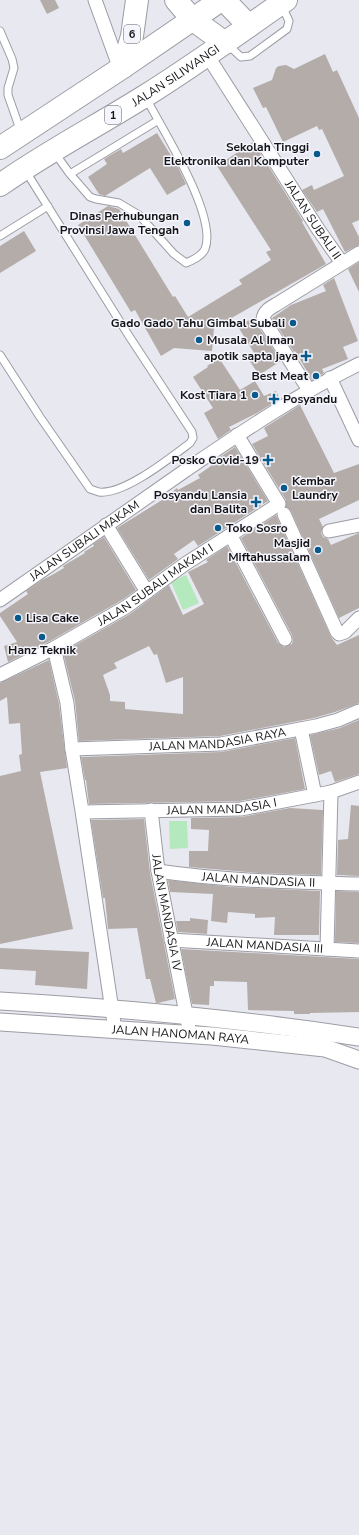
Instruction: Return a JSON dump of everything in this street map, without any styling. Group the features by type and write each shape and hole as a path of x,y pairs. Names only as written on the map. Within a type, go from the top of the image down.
{"highway":[{"name":"6","path":"121,68 132,36 137,0"},
{"path":"176,0 192,19 225,43"},
{"path":"0,148 192,19 223,0 249,26"},
{"name":"JALAN SILIWANGI","path":"0,185 53,150 145,96 225,43 283,2"}],"street":[{"path":"95,0 121,68"},
{"name":"JALAN SUBALI II","path":"207,55 318,229 342,263"},
{"path":"309,390 263,319 264,314 267,310 359,253"},
{"name":"JALAN SUBALI MAKAM","path":"0,600 237,435 309,390 359,364"},
{"path":"330,378 359,440"},
{"name":"JALAN SUBALI MAKAM I","path":"0,675 54,648 126,607 184,564 231,536 279,504 237,435"},
{"path":"284,514 337,632 339,634 345,632 359,618"},
{"path":"106,525 147,592"},
{"path":"329,531 359,525"},
{"path":"231,536 285,639"},
{"path":"54,648 67,703 72,749 115,1030"},
{"name":"JALAN MANDASIA RAYA","path":"72,749 221,744 301,729 338,720 359,711"},
{"path":"301,729 315,796"},
{"name":"JALAN MANDASIA I","path":"82,812 151,810 205,811 240,809 315,796 359,782"},
{"path":"327,949 331,792"},
{"name":"JALAN MANDASIA IV","path":"151,810 158,871 190,1034"},
{"name":"JALAN MANDASIA II","path":"158,871 185,875 228,878 359,884"},
{"name":"JALAN MANDASIA III","path":"171,940 359,951"},
{"name":"JALAN HANOMAN RAYA","path":"0,1001 112,1008 186,1015 359,1036"},
{"name":"JALAN HANOMAN RAYA","path":"0,1022 212,1036 324,1048 359,1060"}],"lane":[{"path":"225,43 241,57 250,56 287,29 290,21 283,2"},
{"path":"0,32 12,59 14,68 8,88 8,95 21,134"},
{"path":"53,150 70,174 90,197 119,203 139,215 174,254 186,263 197,258 205,250 208,240 204,217 193,185 157,121 145,96"},
{"path":"70,174 157,121"},
{"path":"0,355 90,489 99,492 107,492 122,488 153,470 190,443 193,438 192,432 129,336 24,168"},
{"path":"0,236 48,206"}],"green space":[{"path":"186,575 199,603 183,610 171,582"},
{"path":"169,821 187,821 188,848 170,849"}],"building":[{"path":"40,0 55,0 59,8 47,14"},
{"path":"325,54 333,72 337,70 359,118 359,220 352,223 359,237 359,245 345,252 323,209 317,212 302,190 312,185 314,190 344,176 322,129 319,130 317,126 283,142 266,107 263,108 253,88 272,80 276,68 279,66 286,65 294,69"},
{"path":"157,133 178,167 186,184 167,195 150,168 105,196 99,194 88,177 107,164 104,159 121,149 123,153"},
{"path":"253,142 303,221 302,222 326,264 214,328 212,351 174,348 161,356 135,310 131,312 78,225 108,206 119,209 173,297 175,296 188,317 242,284 239,280 271,260 266,252 271,250 217,166"},
{"path":"24,231 36,251 0,273 0,246"},
{"path":"359,262 359,292 348,269"},
{"path":"334,278 358,341 343,347 348,359 322,369 324,373 312,380 295,351 294,352 272,318 291,305 326,291 323,285"},
{"path":"255,318 256,323 281,361 259,375 249,360 256,356 237,325"},
{"path":"219,358 240,390 255,381 264,396 276,391 280,399 257,413 229,427 231,430 218,439 204,413 213,408 193,377"},
{"path":"300,405 334,473 359,464 359,500 319,519 323,527 321,533 323,537 328,539 331,545 359,533 359,608 339,618 291,511 286,507 286,500 252,444 268,436 264,428"},
{"path":"235,447 268,501 198,546 194,540 174,554 178,559 149,580 117,528 162,500 177,488 178,490 200,478 198,475 218,461 217,459"},
{"path":"276,515 331,637 337,645 359,635 359,703 314,718 220,736 79,741 75,701 63,652 130,614 169,585 183,615 204,604 188,572 208,562 206,560 227,546 278,643 284,647 292,644 292,635 241,538","holes":["149,646 154,655 157,654 166,683 183,677 183,714 125,709 125,702 110,701 110,695 103,675 117,668 114,663"]},
{"path":"104,537 136,590 122,600 50,641 8,662 4,646 17,642 0,616 0,613 28,594 26,591 64,568 63,566 85,553 84,552 94,546 93,544"},
{"path":"49,660 59,704 67,768 40,772 73,929 0,944 0,776 21,771 19,755 22,754 20,723 9,724 7,697 0,701 0,683"},
{"path":"359,720 359,774 335,782 331,771 319,775 310,735 340,728"},
{"path":"295,738 305,789 240,801 89,804 81,757 221,752"},
{"path":"351,805 359,806 359,876 337,875 338,840 348,839"},
{"path":"290,808 323,810 321,875 259,873 189,867 189,851 208,851 209,830 191,829 191,818 241,817"},
{"path":"144,819 150,873 175,999 158,1003 156,1003 150,979 146,979 137,928 108,929 105,898 103,898 91,820"},
{"path":"168,880 232,887 320,891 319,935 274,935 275,917 255,918 255,914 228,912 227,923 211,921 213,894 170,892"},
{"path":"336,891 359,892 359,943 335,942"},
{"path":"190,918 208,920 207,934 178,932 176,921 190,921"},
{"path":"0,948 89,952 87,989 35,985 36,971 0,969"},
{"path":"181,949 359,959 359,1012 294,1014 294,1011 248,1010 247,982 214,981 214,986 210,986 209,1005 192,1004"}],"place":[{"name":"Sekolah Tinggi Elektronika dan Komputer","path":"317,154"},
{"name":"Dinas Perhubungan Provinsi Jawa Tengah","path":"187,223"},
{"name":"Gado Gado Tahu Gimbal Subali","path":"293,323"},
{"name":"Musala Al Iman","path":"199,340"},
{"name":"apotik sapta jaya","path":"306,356"},
{"name":"Best Meat","path":"316,376"},
{"name":"Kost Tiara 1","path":"255,395"},
{"name":"Posyandu","path":"274,399"},
{"name":"Posko Covid-19","path":"268,460"},
{"name":"Kembar Laundry","path":"284,488"},
{"name":"Posyandu Lansia dan Balita","path":"256,502"},
{"name":"Toko Sosro","path":"218,528"},
{"name":"Masjid Miftahussalam","path":"318,550"},
{"name":"Lisa Cake","path":"18,618"},
{"name":"Hanz Teknik","path":"42,637"}]}
